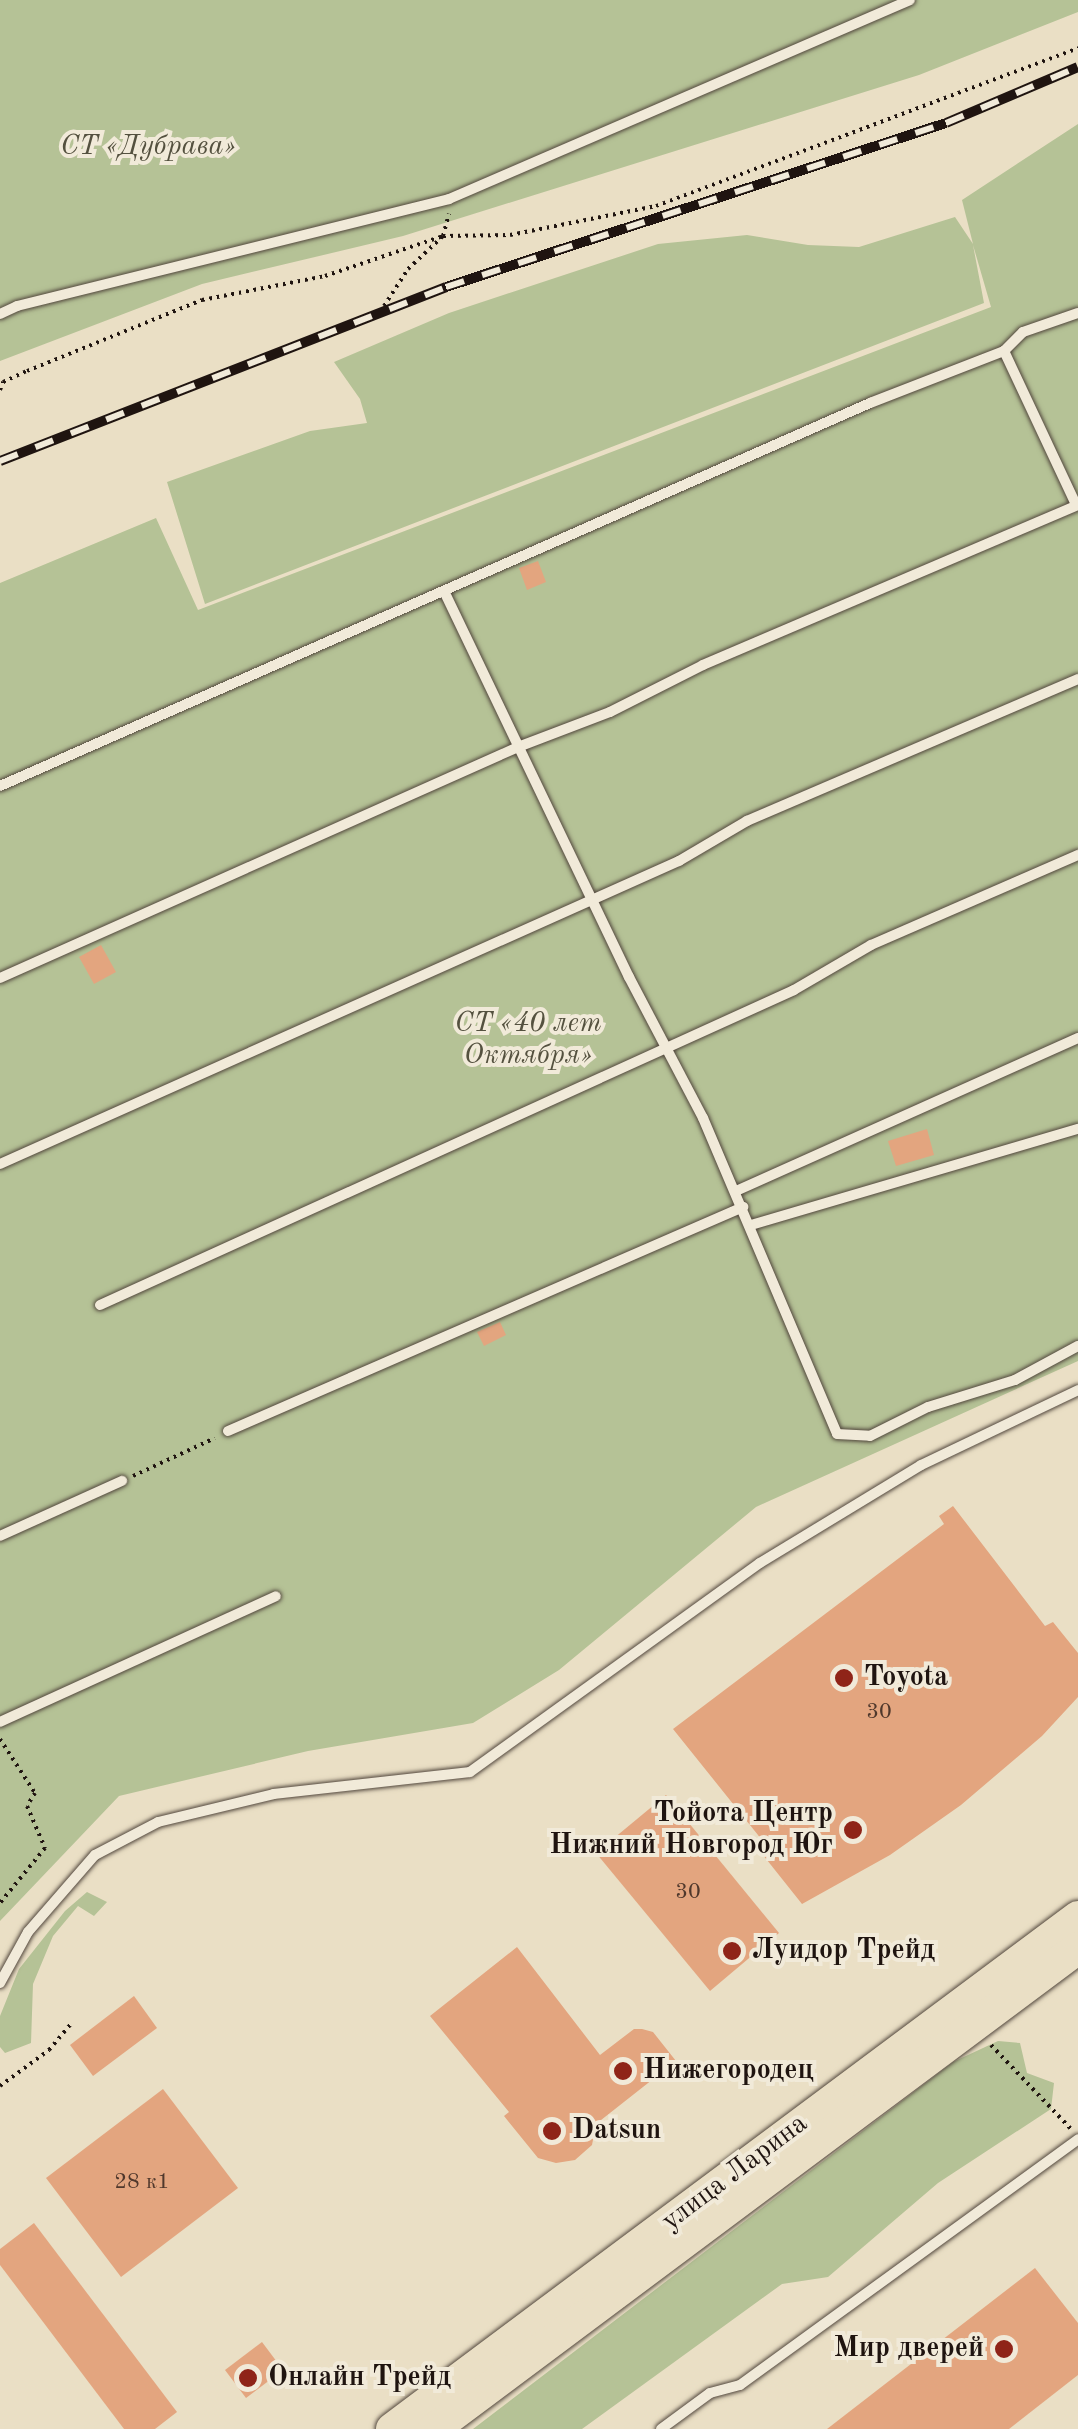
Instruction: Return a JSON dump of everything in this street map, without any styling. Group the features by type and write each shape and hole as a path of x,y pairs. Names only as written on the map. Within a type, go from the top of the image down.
{"main road":[{"name":"улица Ларина","path":"392,2429 1078,1917"},
{"name":"улица Ларина","path":"434,2429 1066,1961"}],"lane":[{"path":"0,314 17,306 450,199 910,0"},
{"path":"0,786 870,403 1004,351 1023,332 1078,313"},
{"path":"0,978 518,747 610,712 703,665 1077,505 1004,351"},
{"path":"444,592 594,898 628,978 667,1048 744,1207 837,1434 870,1436 928,1407 1015,1380 1078,1346"},
{"path":"0,1164 680,861 764,814 1078,679"},
{"path":"100,1306 794,990 871,944 1078,855"},
{"path":"736,1191 1078,1038"},
{"path":"751,1225 1078,1129"},
{"path":"228,1431 744,1207"},
{"path":"0,1983 28,1932 95,1855 158,1822 274,1794 470,1772 760,1563 920,1466 1078,1390"},
{"path":"0,1536 122,1481"},
{"path":"0,1722 276,1596"},
{"path":"661,2429 710,2393 740,2385 1078,2138"}],"path":[{"path":"0,390 3,382 26,371 202,300 325,276 443,236 510,235 656,206 1078,48"},
{"path":"384,306 408,269 443,236 450,221 450,199"},
{"path":"152,1468 228,1431"},
{"path":"0,1738 35,1793 27,1806 45,1848 0,1902"},
{"path":"0,2086 49,2050 70,2025"},
{"path":"975,2026 1078,2138"}],"green space":[{"name":"СТ «Дубрава»","path":"0,0 1078,0 1078,12 919,75 403,236 202,284 0,361"},
{"name":"СТ «40 лет Октября»","path":"1078,124 1078,1361 756,1507 559,1670 473,1723 308,1751 119,1796 0,1921 0,583 156,518 198,610 991,307 973,245 984,303 205,604 167,482 310,431 367,423 360,399 334,362 449,313 658,244 747,235 808,245 859,247 955,217 973,244 962,200"},
{"path":"87,1892 107,1902 94,1916 78,1906 53,1936 33,1984 31,2043 5,2053 0,2047 0,2016 19,1969 65,1911"},
{"path":"998,2041 1020,2043 1027,2073 1054,2083 1051,2109 938,2183 828,2277 782,2284 582,2429 473,2429 953,2062"}],"building":[{"path":"538,561 546,582 527,590 519,568"},
{"path":"101,945 116,972 94,984 79,957"},
{"path":"927,1129 934,1155 896,1166 888,1141"},
{"path":"500,1322 506,1335 484,1346 477,1332"},
{"path":"953,1506 1045,1626 1053,1622 1078,1653 1078,1697 1042,1736 961,1805 890,1855 802,1904 755,1845 762,1840 673,1729 944,1524 939,1516"},
{"path":"666,1795 779,1933 710,1991 596,1853"},
{"path":"517,1947 600,2055 634,2029 642,2029 653,2032 676,2061 596,2124 592,2145 575,2160 556,2163 538,2158 504,2116 509,2112 430,2016"},
{"path":"134,1996 157,2028 93,2076 70,2045"},
{"path":"163,2089 238,2188 121,2277 46,2178"},
{"path":"34,2223 177,2412 155,2429 124,2429 0,2265 0,2249"},
{"name":"Мир дверей","path":"1035,2268 1078,2323 1078,2375 1009,2429 827,2429"},
{"path":"262,2342 283,2370 246,2398 225,2370"}],"railway":[{"path":"0,461 446,287 946,123 1078,67"}],"place":[{"name":"Toyota","path":"844,1678"},
{"name":"Тойота Центр Нижний Новгород Юг","path":"853,1830"},
{"name":"Луидор Трейд","path":"732,1951"},
{"name":"Нижегородец","path":"623,2071"},
{"name":"Datsun","path":"552,2131"},
{"name":"Мир дверей","path":"1004,2349"},
{"name":"Онлайн Трейд","path":"248,2378"}]}
